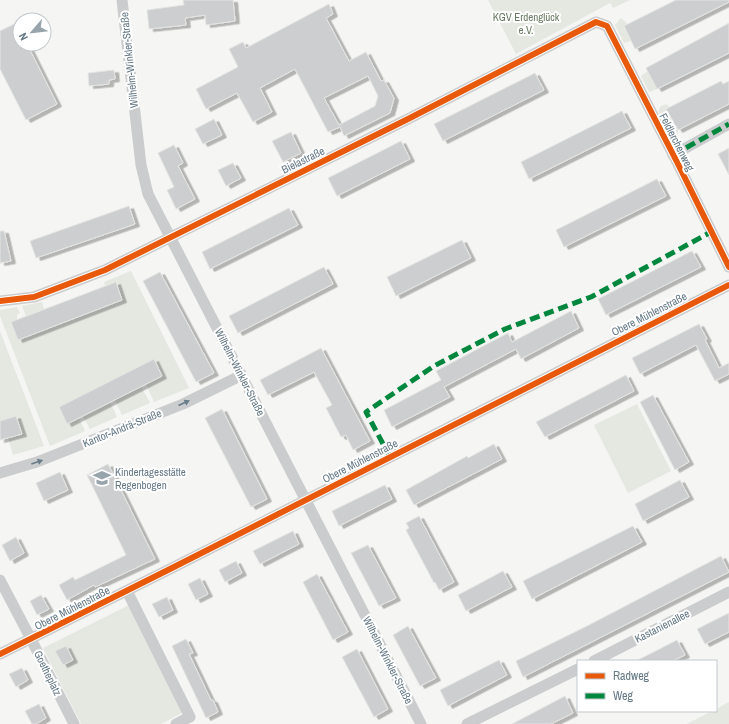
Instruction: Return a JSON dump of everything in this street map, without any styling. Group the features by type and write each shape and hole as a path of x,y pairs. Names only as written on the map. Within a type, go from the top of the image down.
{"street":[{"name":"Wilhelm-Winkler-Straße","path":"122,0 141,165 148,194 421,724"},
{"name":"Bielastraße","path":"0,301 34,297 105,270 408,119 596,22 607,26"},
{"name":"Feldlerchenweg","path":"607,26 729,267"},
{"path":"673,155 729,124"},
{"name":"Obere Mühlenstraße","path":"0,654 729,285"},
{"name":"Kantor-Andrä-Straße","path":"0,473 37,462 183,404 242,375"},
{"name":"Goetheplatz","path":"0,580 74,724"},
{"path":"127,591 190,717 176,724"},
{"name":"Kastanienallee","path":"596,660 729,592"},
{"path":"467,724 577,669"}],"green space":[{"name":"KGV Erdenglück e.V.","path":"488,0 630,0 613,8 610,3 516,54"},
{"path":"621,18 628,24 624,27 631,41 624,43 615,25"},
{"path":"648,71 657,89 649,92 641,76"},
{"path":"667,104 669,107 666,109 678,130 678,138 673,141 658,111 661,106"},
{"path":"131,271 189,388 154,402 146,384 162,375 154,360 59,407 67,424 79,418 85,431 50,446 0,316 0,310 17,307 20,313 17,315 18,340 122,300 116,282 105,286 104,282"},
{"path":"42,302 44,309 26,316 22,306"},
{"path":"0,331 44,446 13,455 8,438 21,433 16,416 0,421"},
{"path":"141,386 150,403 122,415 115,400"},
{"path":"110,402 117,417 90,429 83,416"},
{"path":"637,404 671,471 628,493 594,425"},
{"path":"131,604 184,712 161,724 81,724 43,648"},
{"path":"729,702 729,724 687,724 710,712 717,712 717,708"}],"building":[{"path":"183,0 233,0 235,21 206,25 205,15 185,18 186,25 149,29 147,10 184,5"},
{"path":"676,0 729,0 729,2 635,49 624,26"},
{"path":"329,4 333,14 326,18 349,61 366,52 381,81 384,80 394,98 390,113 344,136 340,127 328,132 295,69 260,88 272,112 253,122 237,93 206,109 196,89 238,67 229,49 243,42 246,48","holes":["368,76 378,96 375,106 339,125 324,98"]},
{"path":"729,23 729,53 657,89 646,68"},
{"path":"12,25 12,52 31,52 57,104 26,120 0,69 0,31"},
{"path":"114,70 115,79 109,80 109,84 89,86 88,73"},
{"path":"535,73 544,90 443,141 434,124"},
{"path":"721,81 723,84 729,81 729,104 678,130 666,109"},
{"path":"622,111 631,128 529,179 521,162"},
{"path":"214,119 222,135 203,144 195,129"},
{"path":"291,132 301,153 283,162 272,141"},
{"path":"401,141 410,159 337,196 328,178"},
{"path":"174,145 183,163 178,166 195,199 176,209 167,190 174,187 158,153"},
{"path":"729,148 729,175 718,154"},
{"path":"233,163 241,178 226,186 218,170"},
{"path":"657,179 666,196 564,247 556,230"},
{"path":"129,206 135,224 36,258 30,241"},
{"path":"289,208 298,225 210,269 202,252"},
{"path":"0,231 4,231 11,261 0,263"},
{"path":"462,240 471,258 396,296 387,277"},
{"path":"692,251 701,267 606,315 598,299"},
{"path":"324,267 333,284 238,333 229,316"},
{"path":"160,272 214,373 196,382 143,281"},
{"path":"116,282 122,300 18,340 11,322"},
{"path":"571,311 579,328 521,359 516,349 444,387 450,397 392,427 384,410 441,380 436,371 508,333 512,342"},
{"path":"699,324 719,368 729,363 729,374 715,381 696,345 640,374 632,358"},
{"path":"321,348 370,441 353,450 346,435 341,437 326,408 332,405 314,372 268,395 260,380"},
{"path":"154,359 162,376 67,424 59,407"},
{"path":"626,375 634,391 545,437 536,422"},
{"path":"653,395 689,462 675,470 640,402"},
{"path":"222,409 267,499 251,507 205,418"},
{"path":"16,416 22,434 0,440 0,421"},
{"path":"494,444 502,459 414,505 406,490 467,456 468,458"},
{"path":"108,464 155,559 95,587 94,585 67,600 59,585 73,577 75,580 126,555 87,475"},
{"path":"60,472 68,490 44,501 36,483"},
{"path":"680,480 689,497 643,521 635,504"},
{"path":"385,485 392,499 339,526 332,511"},
{"path":"419,516 454,582 439,590 406,530 409,528 406,523"},
{"path":"633,526 642,542 532,599 523,581"},
{"path":"293,531 299,544 260,564 253,551"},
{"path":"16,537 24,553 10,561 2,545"},
{"path":"368,545 396,598 379,606 351,553"},
{"path":"721,556 729,572 523,677 516,661 589,625"},
{"path":"236,561 242,573 225,582 219,570"},
{"path":"503,571 512,587 466,611 458,595"},
{"path":"317,574 348,632 333,640 303,582"},
{"path":"200,578 208,594 196,600 188,584"},
{"path":"41,595 49,609 37,615 30,601"},
{"path":"167,597 173,610 159,617 152,604"},
{"path":"729,613 729,632 705,644 697,629"},
{"path":"408,626 436,678 420,686 393,635"},
{"path":"186,639 193,653 189,654 218,712 206,718 172,646"},
{"path":"677,640 685,655 674,660 638,660"},
{"path":"66,646 73,660 63,665 55,651"},
{"path":"357,649 388,709 374,717 342,657"},
{"path":"499,660 507,675 448,706 440,690"},
{"path":"22,668 28,680 16,687 9,674"},
{"path":"565,696 573,713 551,724 512,724"},
{"path":"39,704 46,718 36,724 32,724 25,711"}],"marked path":[{"path":"673,155 729,124"},
{"path":"390,457 366,412 434,366 505,329 591,297 711,232"}],"cycle path":[{"path":"0,301 34,297 105,270 408,119 596,22 607,26 729,267"},
{"path":"0,654 729,285"}],"place":[{"name":"Kindertagesstätte Regenbogen","path":"102,478"}]}
